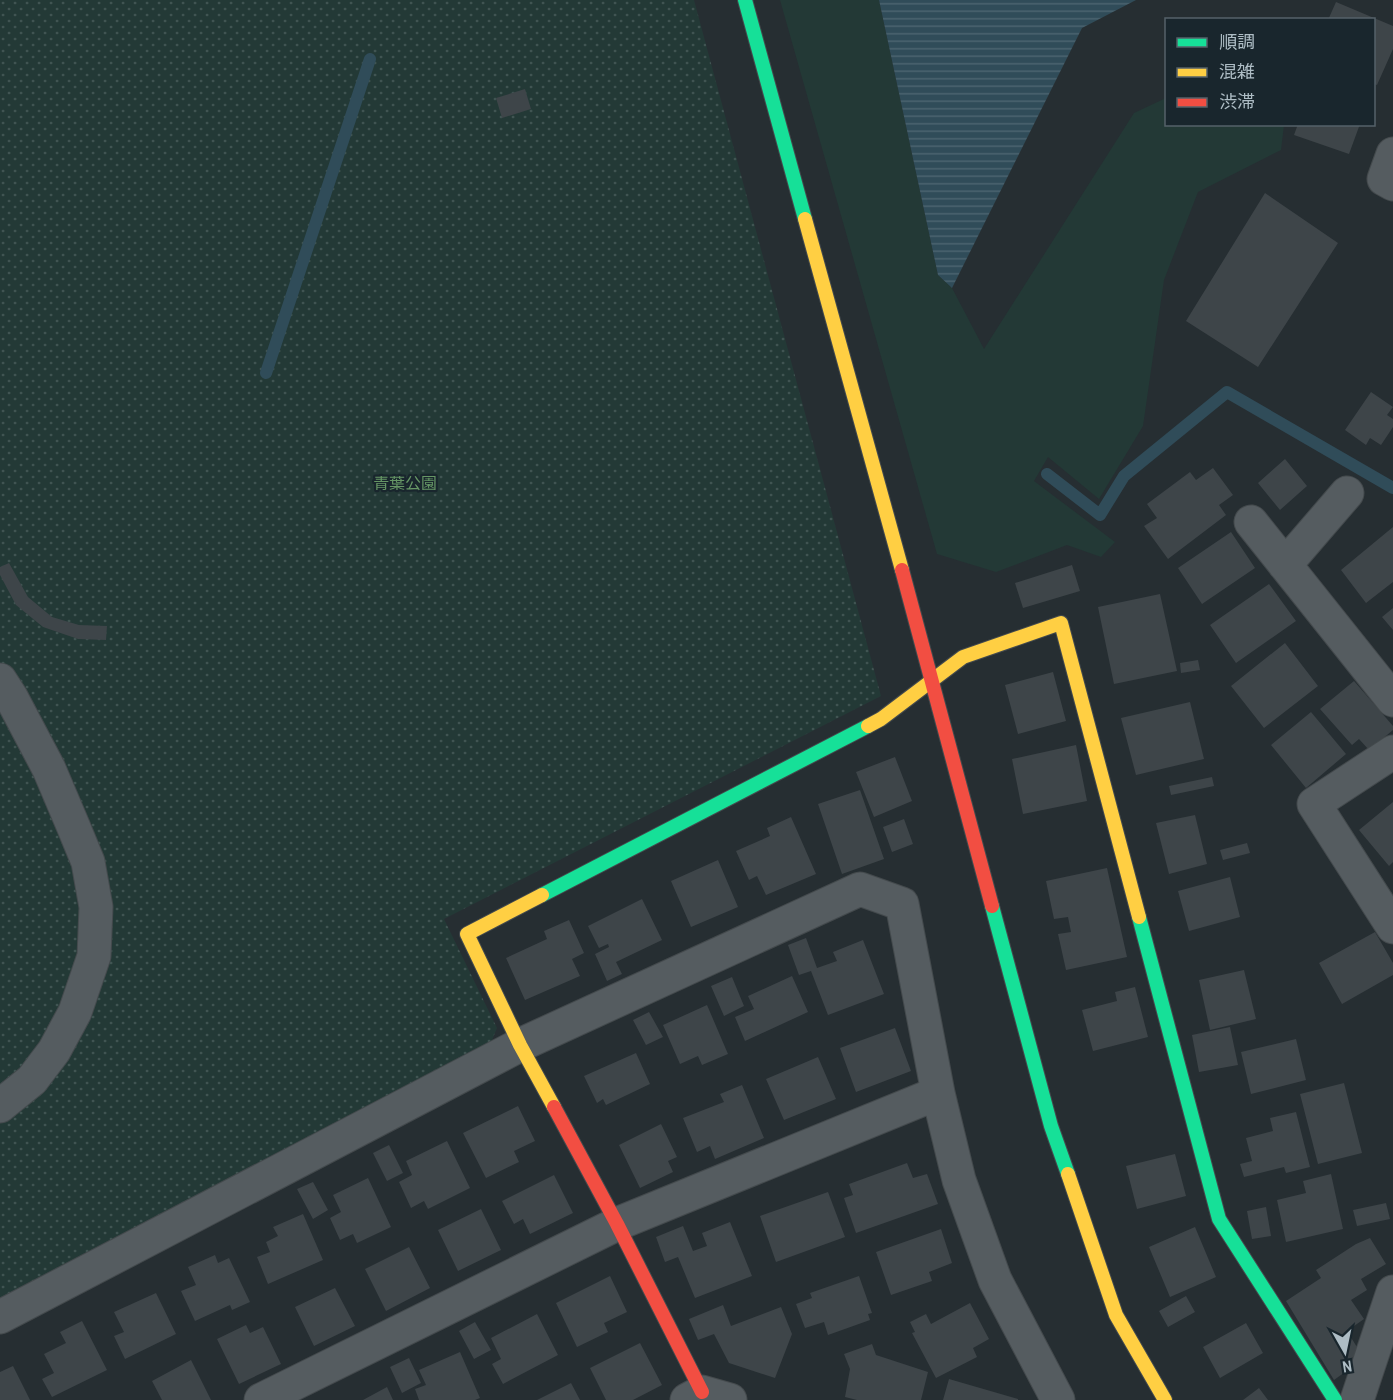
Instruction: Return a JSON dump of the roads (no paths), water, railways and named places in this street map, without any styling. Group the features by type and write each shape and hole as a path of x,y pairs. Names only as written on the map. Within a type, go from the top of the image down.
{"street":[{"path":"745,0 932,680 1051,1126 1116,1315 1165,1400"},
{"path":"1393,154 1383,179 1393,184"},
{"path":"1285,565 1347,493"},
{"path":"1251,522 1393,700"},
{"path":"706,1397 617,1224 520,1044 467,934 881,720 963,657 1061,623 1219,1219 1335,1400"},
{"path":"0,680 49,770 75,828 88,862 96,907 94,957 75,1012 54,1051 32,1080 0,1106"},
{"path":"1393,752 1314,804 1393,927"},
{"path":"0,1317 520,1044 860,889 902,904 938,1093 959,1180 995,1280 1058,1400"},
{"path":"261,1400 617,1224 938,1093"},
{"path":"1357,1400 1393,1293"}],"water":[{"path":"879,0 1136,0 1082,28 952,288 938,275"}],"waterway":[{"path":"266,373 370,59"},
{"path":"1047,474 1100,515 1124,476 1227,392 1393,488"}],"park label":[{"name":"青葉公園","path":"405,483"}]}
